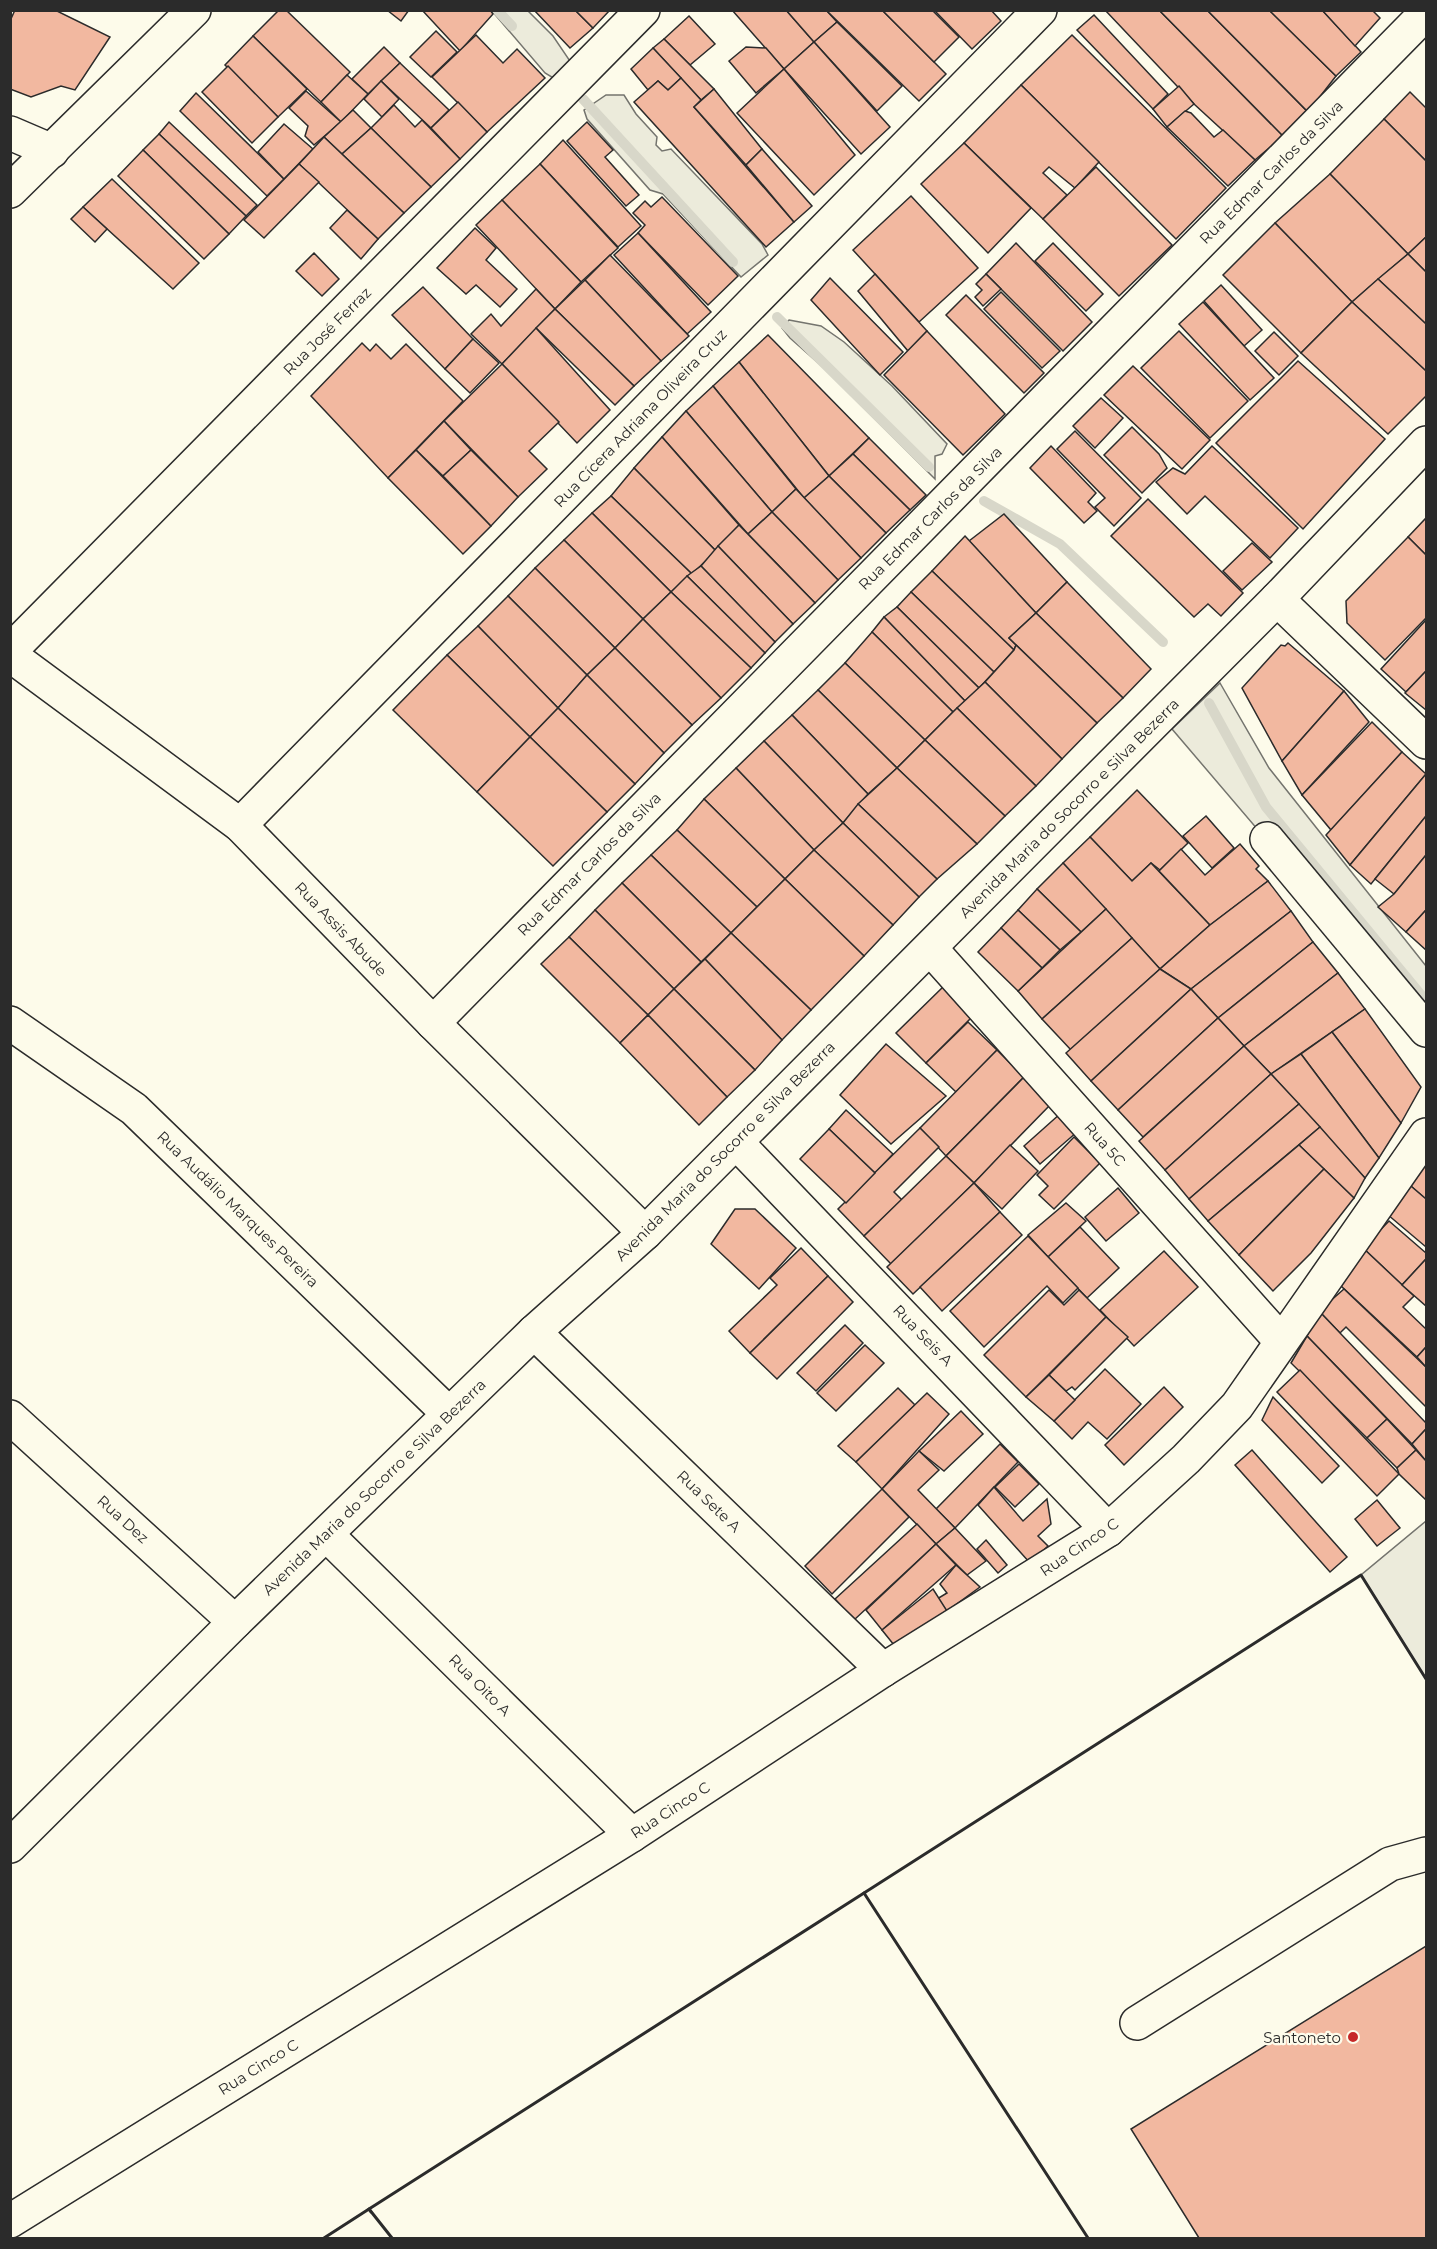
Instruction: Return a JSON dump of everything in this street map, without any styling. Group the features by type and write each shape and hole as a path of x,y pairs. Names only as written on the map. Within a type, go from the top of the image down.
{"street":[{"path":"10,191 194,10"},
{"name":"Rua José Ferraz","path":"10,651 643,10"},
{"name":"Rua Cícera Adriana Oliveira Cruz","path":"240,825 1040,10"},
{"name":"Rua Edmar Carlos da Silva","path":"433,1023 1426,13"},
{"path":"10,133 52,152"},
{"name":"Avenida Maria do Socorro e Silva Bezerra","path":"10,1846 235,1622 449,1414 534,1332 645,1233 1277,599 1426,443"},
{"path":"1277,599 1426,742"},
{"name":"Rua Assis Abude","path":"10,655 240,825 433,1023 645,1233"},
{"path":"1267,839 1426,1030"},
{"name":"Rua 5C","path":"930,948 1281,1341"},
{"name":"Rua Audálio Marques Pereira","path":"10,1023 134,1109 449,1414"},
{"name":"Rua Cinco C","path":"10,2221 632,1835 883,1670 1108,1530 1186,1459 1237,1406 1426,1135"},
{"name":"Rua Seis A","path":"736,1142 1108,1530"},
{"name":"Rua Sete A","path":"534,1332 883,1670"},
{"name":"Rua Dez","path":"10,1417 235,1622"},
{"name":"Rua Oito A","path":"327,1535 632,1835"},
{"path":"1137,2024 1390,1864 1426,1854"}],"shaded area":[{"path":"492,11 528,11 553,36 572,64 555,79 545,73"},
{"path":"606,95 624,95 636,114 657,137 656,145 662,151 671,149 762,244 768,255 741,277 663,194 650,190 587,119 584,110"},
{"path":"789,320 821,326 844,342 892,386 947,444 942,454 935,456 935,479 825,369 790,338 782,328"},
{"path":"1220,683 1269,768 1426,966 1426,1027 1172,729"},
{"path":"1426,1521 1426,1679 1361,1575"}],"building":[{"path":"15,10 55,10 110,37 75,90 61,86 31,97 10,89 10,21"},
{"path":"279,10 286,10 350,72 321,102 253,36"},
{"path":"387,10 409,10 401,21"},
{"path":"422,10 490,10 493,14 460,51"},
{"path":"534,10 575,10 593,28 570,48"},
{"path":"575,10 610,10 593,28"},
{"path":"732,10 786,10 814,42 784,69"},
{"path":"786,10 826,10 837,22 814,42"},
{"path":"826,10 882,10 946,74 919,101"},
{"path":"882,10 932,10 959,37 934,62"},
{"path":"934,10 991,10 1001,21 972,49"},
{"path":"1105,10 1159,10 1283,136 1255,160 1194,104"},
{"path":"1159,10 1207,10 1308,112 1283,136"},
{"path":"1207,10 1269,10 1336,76 1308,112"},
{"path":"1269,10 1322,10 1361,52 1336,76"},
{"path":"1322,10 1372,10 1380,18 1355,46"},
{"path":"1094,15 1168,94 1153,109 1077,30"},
{"path":"689,16 715,44 690,65 664,39"},
{"path":"837,22 902,86 877,111 814,42"},
{"path":"436,31 457,52 431,77 410,57"},
{"path":"476,35 503,63 517,49 545,78 487,132 432,77"},
{"path":"1072,35 1226,188 1176,239 1021,85"},
{"path":"253,36 307,89 278,117 225,65"},
{"path":"664,39 714,89 701,100 653,48"},
{"path":"814,42 890,127 861,154 784,69"},
{"path":"384,47 400,63 368,94 352,79"},
{"path":"746,47 766,48 784,69 756,93 729,61"},
{"path":"653,48 681,78 668,90 658,81 648,90 631,69"},
{"path":"400,63 449,110 431,128 381,81"},
{"path":"228,66 278,117 252,143 202,92"},
{"path":"784,69 855,155 814,195 737,113"},
{"path":"347,75 368,94 341,122 321,102"},
{"path":"681,78 701,100 694,107 794,222 766,247 634,102 658,81 668,90"},
{"path":"381,81 399,99 382,117 364,99"},
{"path":"1021,85 1099,162 1075,188 1049,167 1043,173 1067,195 1043,219 964,143"},
{"path":"1179,86 1194,104 1167,127 1153,109"},
{"path":"714,89 762,149 746,165 694,107"},
{"path":"306,91 341,122 314,145 305,136 308,126 289,108"},
{"path":"1410,92 1426,108 1426,161 1384,119"},
{"path":"196,93 284,179 267,196 180,111"},
{"path":"458,102 487,132 460,159 431,128"},
{"path":"394,105 415,127 422,120 460,159 431,187 371,128"},
{"path":"353,110 371,128 342,154 324,137"},
{"path":"1185,111 1191,113 1214,137 1223,130 1255,160 1228,186 1167,127"},
{"path":"1384,119 1426,161 1426,237 1408,254 1330,174"},
{"path":"169,122 257,205 246,216 159,134"},
{"path":"587,122 613,150 605,157 639,195 626,206 567,141"},
{"path":"284,124 313,149 284,179 258,152"},
{"path":"371,128 431,187 404,213 342,154"},
{"path":"159,134 246,216 229,234 143,150"},
{"path":"324,137 404,213 378,239 299,164"},
{"path":"563,140 641,226 618,247 540,164"},
{"path":"964,143 1031,208 988,253 921,184"},
{"path":"762,149 812,206 794,222 746,165"},
{"path":"143,150 229,234 204,259 118,176"},
{"path":"299,164 319,182 264,238 244,220"},
{"path":"540,164 618,248 581,282 502,200"},
{"path":"1096,167 1172,245 1119,296 1043,219"},
{"path":"1330,174 1408,254 1352,302 1275,223"},
{"path":"112,179 199,263 173,289 83,207"},
{"path":"911,196 978,268 919,322 853,250"},
{"path":"662,197 738,276 708,305 638,233 645,225 633,213 645,201 651,207"},
{"path":"502,200 581,282 555,309 476,225"},
{"path":"83,207 107,229 95,242 71,219"},
{"path":"347,210 378,239 361,259 330,228"},
{"path":"1275,223 1352,302 1301,353 1223,275"},
{"path":"475,228 496,248 486,260 517,289 500,307 476,285 466,294 437,268"},
{"path":"638,233 711,312 687,334 614,255"},
{"path":"1426,237 1426,272 1408,254"},
{"path":"1016,243 1092,322 1063,351 986,274"},
{"path":"1053,243 1103,294 1086,311 1035,261"},
{"path":"314,253 339,279 322,296 296,271"},
{"path":"1408,254 1426,272 1426,324 1378,279"},
{"path":"610,255 689,336 661,361 585,280"},
{"path":"875,274 927,331 908,351 858,291"},
{"path":"986,274 1001,289 983,306 975,297 982,290 976,284"},
{"path":"830,278 903,352 880,375 811,300"},
{"path":"1378,279 1426,324 1426,371 1352,302"},
{"path":"585,280 661,361 634,386 555,309"},
{"path":"1221,285 1262,330 1244,346 1204,301"},
{"path":"423,287 473,339 445,369 392,315"},
{"path":"536,289 555,309 502,364 471,334 491,314 501,326"},
{"path":"1001,292 1060,351 1042,368 984,309"},
{"path":"966,295 1044,373 1024,393 946,315"},
{"path":"1203,302 1274,378 1250,400 1179,324"},
{"path":"1352,302 1426,371 1426,396 1388,434 1301,353"},
{"path":"555,309 634,386 615,405 536,328"},
{"path":"536,328 610,410 577,443 502,364"},
{"path":"927,331 1005,414 963,455 884,375"},
{"path":"1179,331 1248,401 1210,438 1141,368"},
{"path":"1274,332 1298,356 1279,375 1255,351"},
{"path":"768,335 869,438 829,476 739,362"},
{"path":"473,339 499,363 470,393 445,369"},
{"path":"362,343 370,351 376,344 391,359 406,344 463,401 388,478 311,396"},
{"path":"1298,361 1385,439 1303,529 1216,443"},
{"path":"739,362 829,476 804,498 713,386"},
{"path":"502,364 559,422 529,451 547,469 518,497 444,421"},
{"path":"1133,366 1210,440 1182,469 1104,395"},
{"path":"713,386 796,489 772,512 686,411"},
{"path":"1101,398 1123,418 1095,448 1073,426"},
{"path":"686,411 772,512 748,534 662,437"},
{"path":"444,421 471,450 443,476 416,450"},
{"path":"1132,427 1159,454 1167,468 1142,493 1104,455"},
{"path":"1075,431 1141,498 1114,526 1095,507 1105,498 1057,449"},
{"path":"662,437 739,525 716,551 634,468"},
{"path":"869,438 926,495 910,510 853,454"},
{"path":"1051,446 1096,493 1088,502 1097,511 1084,523 1030,468"},
{"path":"1212,446 1298,528 1270,558 1205,496 1187,514 1156,482 1173,468 1185,474"},
{"path":"416,450 491,526 463,554 388,478"},
{"path":"471,450 518,497 491,526 443,476"},
{"path":"853,454 910,510 886,533 829,476"},
{"path":"634,468 716,551 692,574 611,496"},
{"path":"829,476 886,533 861,558 804,498"},
{"path":"796,489 861,558 838,580 772,512"},
{"path":"611,496 692,574 671,592 592,513"},
{"path":"1148,499 1243,593 1221,616 1208,604 1194,617 1111,536"},
{"path":"772,512 838,580 815,603 748,534"},
{"path":"592,513 671,592 643,619 564,540"},
{"path":"1004,514 1067,582 1036,613 969,541"},
{"path":"1426,518 1426,555 1408,537"},
{"path":"739,525 815,603 793,624 718,546"},
{"path":"965,536 1036,613 1009,638 1016,645 1014,650 932,571"},
{"path":"1408,537 1426,555 1426,618 1385,660 1347,623 1346,601"},
{"path":"564,540 643,619 615,648 535,568"},
{"path":"1252,543 1272,562 1242,590 1223,571"},
{"path":"718,546 793,624 775,642 701,566"},
{"path":"701,566 775,642 765,653 687,576"},
{"path":"535,568 615,648 587,675 508,596"},
{"path":"932,571 1014,650 994,672 911,592"},
{"path":"687,576 765,653 751,668 671,592"},
{"path":"1067,582 1151,669 1123,698 1036,613"},
{"path":"671,592 751,668 721,698 643,619"},
{"path":"911,592 994,672 979,688 897,607"},
{"path":"508,596 587,675 558,708 478,626"},
{"path":"897,607 979,688 965,701 884,617"},
{"path":"1036,613 1123,698 1097,723 1009,638"},
{"path":"884,617 965,701 953,712 872,632"},
{"path":"643,619 721,698 692,725 615,648"},
{"path":"1426,620 1426,671 1406,692 1381,669"},
{"path":"478,626 558,708 530,737 447,655"},
{"path":"872,632 953,712 925,740 845,663"},
{"path":"1288,643 1344,691 1282,761 1242,688 1281,645 1285,646"},
{"path":"1016,645 1097,723 1062,759 985,682"},
{"path":"615,648 692,725 664,753 587,675"},
{"path":"447,655 530,737 477,792 393,710"},
{"path":"845,663 925,740 897,768 818,690"},
{"path":"1426,671 1426,710 1405,693"},
{"path":"587,675 664,753 635,784 558,708"},
{"path":"985,682 1062,759 1036,786 957,708"},
{"path":"818,690 897,768 868,794 792,715"},
{"path":"1344,691 1369,722 1302,795 1282,761"},
{"path":"558,708 635,784 607,812 530,737"},
{"path":"957,708 1036,786 1005,816 925,740"},
{"path":"792,715 868,794 843,823 764,741"},
{"path":"1372,722 1402,752 1331,830 1302,795"},
{"path":"530,737 607,812 553,866 477,792"},
{"path":"925,740 1005,816 977,844 897,768"},
{"path":"764,741 843,823 814,850 736,768"},
{"path":"1402,752 1426,774 1350,865 1326,835"},
{"path":"736,768 814,850 785,879 704,799"},
{"path":"897,768 977,844 937,879 858,804"},
{"path":"1426,774 1426,816 1371,884 1350,865"},
{"path":"1137,790 1188,843 1160,870 1151,863 1132,881 1090,837"},
{"path":"704,799 785,879 757,907 677,830"},
{"path":"858,804 937,879 919,897 843,823"},
{"path":"1206,816 1234,848 1212,868 1183,836"},
{"path":"1426,816 1426,855 1394,894 1375,879"},
{"path":"843,823 919,897 893,925 814,850"},
{"path":"677,830 757,907 731,933 651,855"},
{"path":"1090,837 1132,881 1151,863 1210,925 1160,969 1063,863"},
{"path":"1240,844 1259,866 1256,869 1268,881 1210,925 1159,871 1181,849 1205,875"},
{"path":"814,850 893,925 864,956 785,879"},
{"path":"651,855 731,933 701,962 622,883"},
{"path":"1426,855 1426,910 1406,932 1378,907 1394,894"},
{"path":"1063,863 1106,909 1081,932 1037,889"},
{"path":"785,879 864,956 811,1010 731,933"},
{"path":"1268,881 1291,911 1191,989 1160,969 1210,925"},
{"path":"622,883 701,962 674,989 595,910"},
{"path":"1037,889 1081,932 1060,950 1018,910"},
{"path":"1106,909 1132,938 1042,1019 1018,991"},
{"path":"595,910 674,989 648,1015 569,937"},
{"path":"1018,910 1060,950 1042,968 1001,928"},
{"path":"1426,910 1426,950 1406,932"},
{"path":"1291,911 1313,942 1218,1018 1191,989"},
{"path":"1001,928 1042,968 1018,991 978,952"},
{"path":"731,933 811,1010 782,1040 705,959"},
{"path":"569,937 648,1015 620,1043 541,964"},
{"path":"1132,938 1160,969 1071,1050 1042,1019"},
{"path":"1313,942 1338,973 1244,1046 1218,1018"},
{"path":"705,959 782,1040 755,1070 674,989"},
{"path":"1160,969 1191,989 1091,1081 1066,1053"},
{"path":"1338,973 1365,1009 1271,1074 1244,1046"},
{"path":"945,985 975,1014 926,1063 896,1033"},
{"path":"674,989 755,1070 727,1097 648,1015"},
{"path":"1191,989 1218,1018 1118,1110 1091,1081"},
{"path":"1365,1009 1421,1087 1401,1123 1332,1032"},
{"path":"648,1015 727,1097 699,1125 620,1043"},
{"path":"1218,1018 1244,1046 1143,1137 1118,1110"},
{"path":"968,1022 997,1050 956,1092 926,1063"},
{"path":"1332,1032 1401,1123 1379,1158 1301,1054"},
{"path":"886,1044 946,1096 891,1144 840,1095"},
{"path":"1244,1046 1271,1074 1165,1170 1139,1141"},
{"path":"997,1050 1024,1077 946,1156 920,1128"},
{"path":"1301,1054 1379,1158 1365,1178 1271,1074"},
{"path":"1271,1074 1299,1104 1189,1199 1165,1170"},
{"path":"1024,1077 1051,1104 974,1183 946,1156"},
{"path":"1299,1104 1320,1127 1208,1221 1189,1199"},
{"path":"846,1110 893,1154 875,1173 829,1129"},
{"path":"1061,1113 1077,1132 1040,1164 1024,1146"},
{"path":"1320,1127 1365,1178 1354,1198 1299,1145"},
{"path":"920,1128 939,1147 894,1192 902,1200 864,1236 838,1209"},
{"path":"829,1129 875,1173 846,1203 800,1159"},
{"path":"1074,1137 1100,1163 1054,1209 1039,1195 1048,1186 1037,1175"},
{"path":"1010,1145 1038,1171 1002,1209 974,1183"},
{"path":"1299,1145 1324,1169 1239,1255 1208,1221"},
{"path":"946,1156 974,1183 891,1264 864,1236"},
{"path":"1426,1156 1426,1199 1405,1181"},
{"path":"1324,1169 1354,1198 1311,1253 1273,1291 1239,1255"},
{"path":"1405,1181 1426,1199 1426,1247 1381,1209"},
{"path":"974,1183 1000,1212 913,1294 887,1267"},
{"path":"1118,1188 1139,1213 1106,1241 1085,1217"},
{"path":"1066,1203 1086,1221 1048,1257 1028,1235"},
{"path":"735,1209 755,1209 796,1248 759,1289 711,1244"},
{"path":"1000,1212 1022,1235 942,1311 920,1287"},
{"path":"1389,1221 1426,1253 1426,1259 1402,1285 1363,1248"},
{"path":"1080,1227 1119,1268 1087,1298 1048,1257"},
{"path":"1028,1236 1078,1288 1063,1303 1047,1286 984,1347 950,1311"},
{"path":"801,1248 828,1276 750,1353 729,1331 777,1285 770,1278"},
{"path":"1363,1248 1414,1296 1403,1307 1426,1329 1426,1347 1417,1357 1340,1285"},
{"path":"1164,1251 1198,1287 1134,1346 1100,1310"},
{"path":"1426,1259 1426,1306 1402,1285"},
{"path":"828,1276 853,1302 777,1379 750,1353"},
{"path":"1344,1289 1426,1367 1426,1407 1346,1327 1340,1333 1319,1311"},
{"path":"1049,1290 1064,1305 1079,1290 1106,1317 1026,1397 984,1355"},
{"path":"1319,1311 1426,1423 1426,1429 1412,1444 1307,1336"},
{"path":"1106,1317 1128,1337 1075,1390 1072,1387 1066,1391 1049,1375"},
{"path":"845,1325 863,1343 816,1391 797,1373"},
{"path":"1307,1336 1387,1419 1367,1438 1291,1363"},
{"path":"865,1345 884,1363 836,1411 817,1393"},
{"path":"1426,1347 1426,1367 1417,1357"},
{"path":"1105,1369 1141,1404 1107,1439 1088,1422 1072,1439 1054,1421"},
{"path":"1300,1370 1399,1474 1377,1496 1277,1392"},
{"path":"1049,1375 1075,1400 1054,1421 1026,1397"},
{"path":"1164,1387 1183,1407 1124,1465 1105,1445"},
{"path":"898,1388 915,1405 856,1462 838,1446"},
{"path":"927,1393 949,1414 882,1489 856,1462"},
{"path":"1273,1397 1339,1466 1322,1483 1262,1420"},
{"path":"961,1411 983,1434 944,1471 919,1451"},
{"path":"1387,1419 1416,1450 1397,1468 1367,1438"},
{"path":"1426,1429 1426,1461 1412,1444"},
{"path":"1000,1444 1018,1462 955,1528 936,1509"},
{"path":"1252,1450 1347,1557 1330,1572 1235,1465"},
{"path":"1416,1450 1426,1461 1426,1500 1399,1474 1397,1468"},
{"path":"919,1451 939,1470 918,1490 955,1528 936,1544 882,1489"},
{"path":"1019,1464 1039,1484 1015,1507 995,1487"},
{"path":"994,1487 1023,1521 1047,1499 1051,1524 1038,1536 1048,1546 1030,1563 978,1505"},
{"path":"882,1489 909,1517 832,1594 805,1566"},
{"path":"1377,1500 1400,1528 1377,1546 1355,1519"},
{"path":"917,1524 936,1544 854,1620 835,1599"},
{"path":"955,1528 986,1561 967,1575 936,1544"},
{"path":"986,1540 1007,1565 998,1573 977,1549"},
{"path":"936,1544 956,1565 882,1630 866,1610"},
{"path":"956,1565 980,1587 947,1611 937,1599 947,1593 940,1584"},
{"path":"933,1589 947,1611 898,1650 882,1630"},
{"name":"Santoneto","path":"1426,1946 1426,2238 1199,2238 1131,2129"}],"waterway":[{"path":"497,10 512,26"},
{"path":"583,99 733,262"},
{"path":"777,317 929,467"},
{"path":"984,501 1060,544 1163,642"},
{"path":"1209,703 1266,807 1426,1001"}],"wall":[{"path":"1088,2238 864,1893 1361,1575 1426,1679"},
{"path":"392,2238 369,2209 864,1893"},
{"path":"324,2238 369,2209 371,2212"}],"place":[{"name":"Santoneto","path":"1353,2037"}]}
